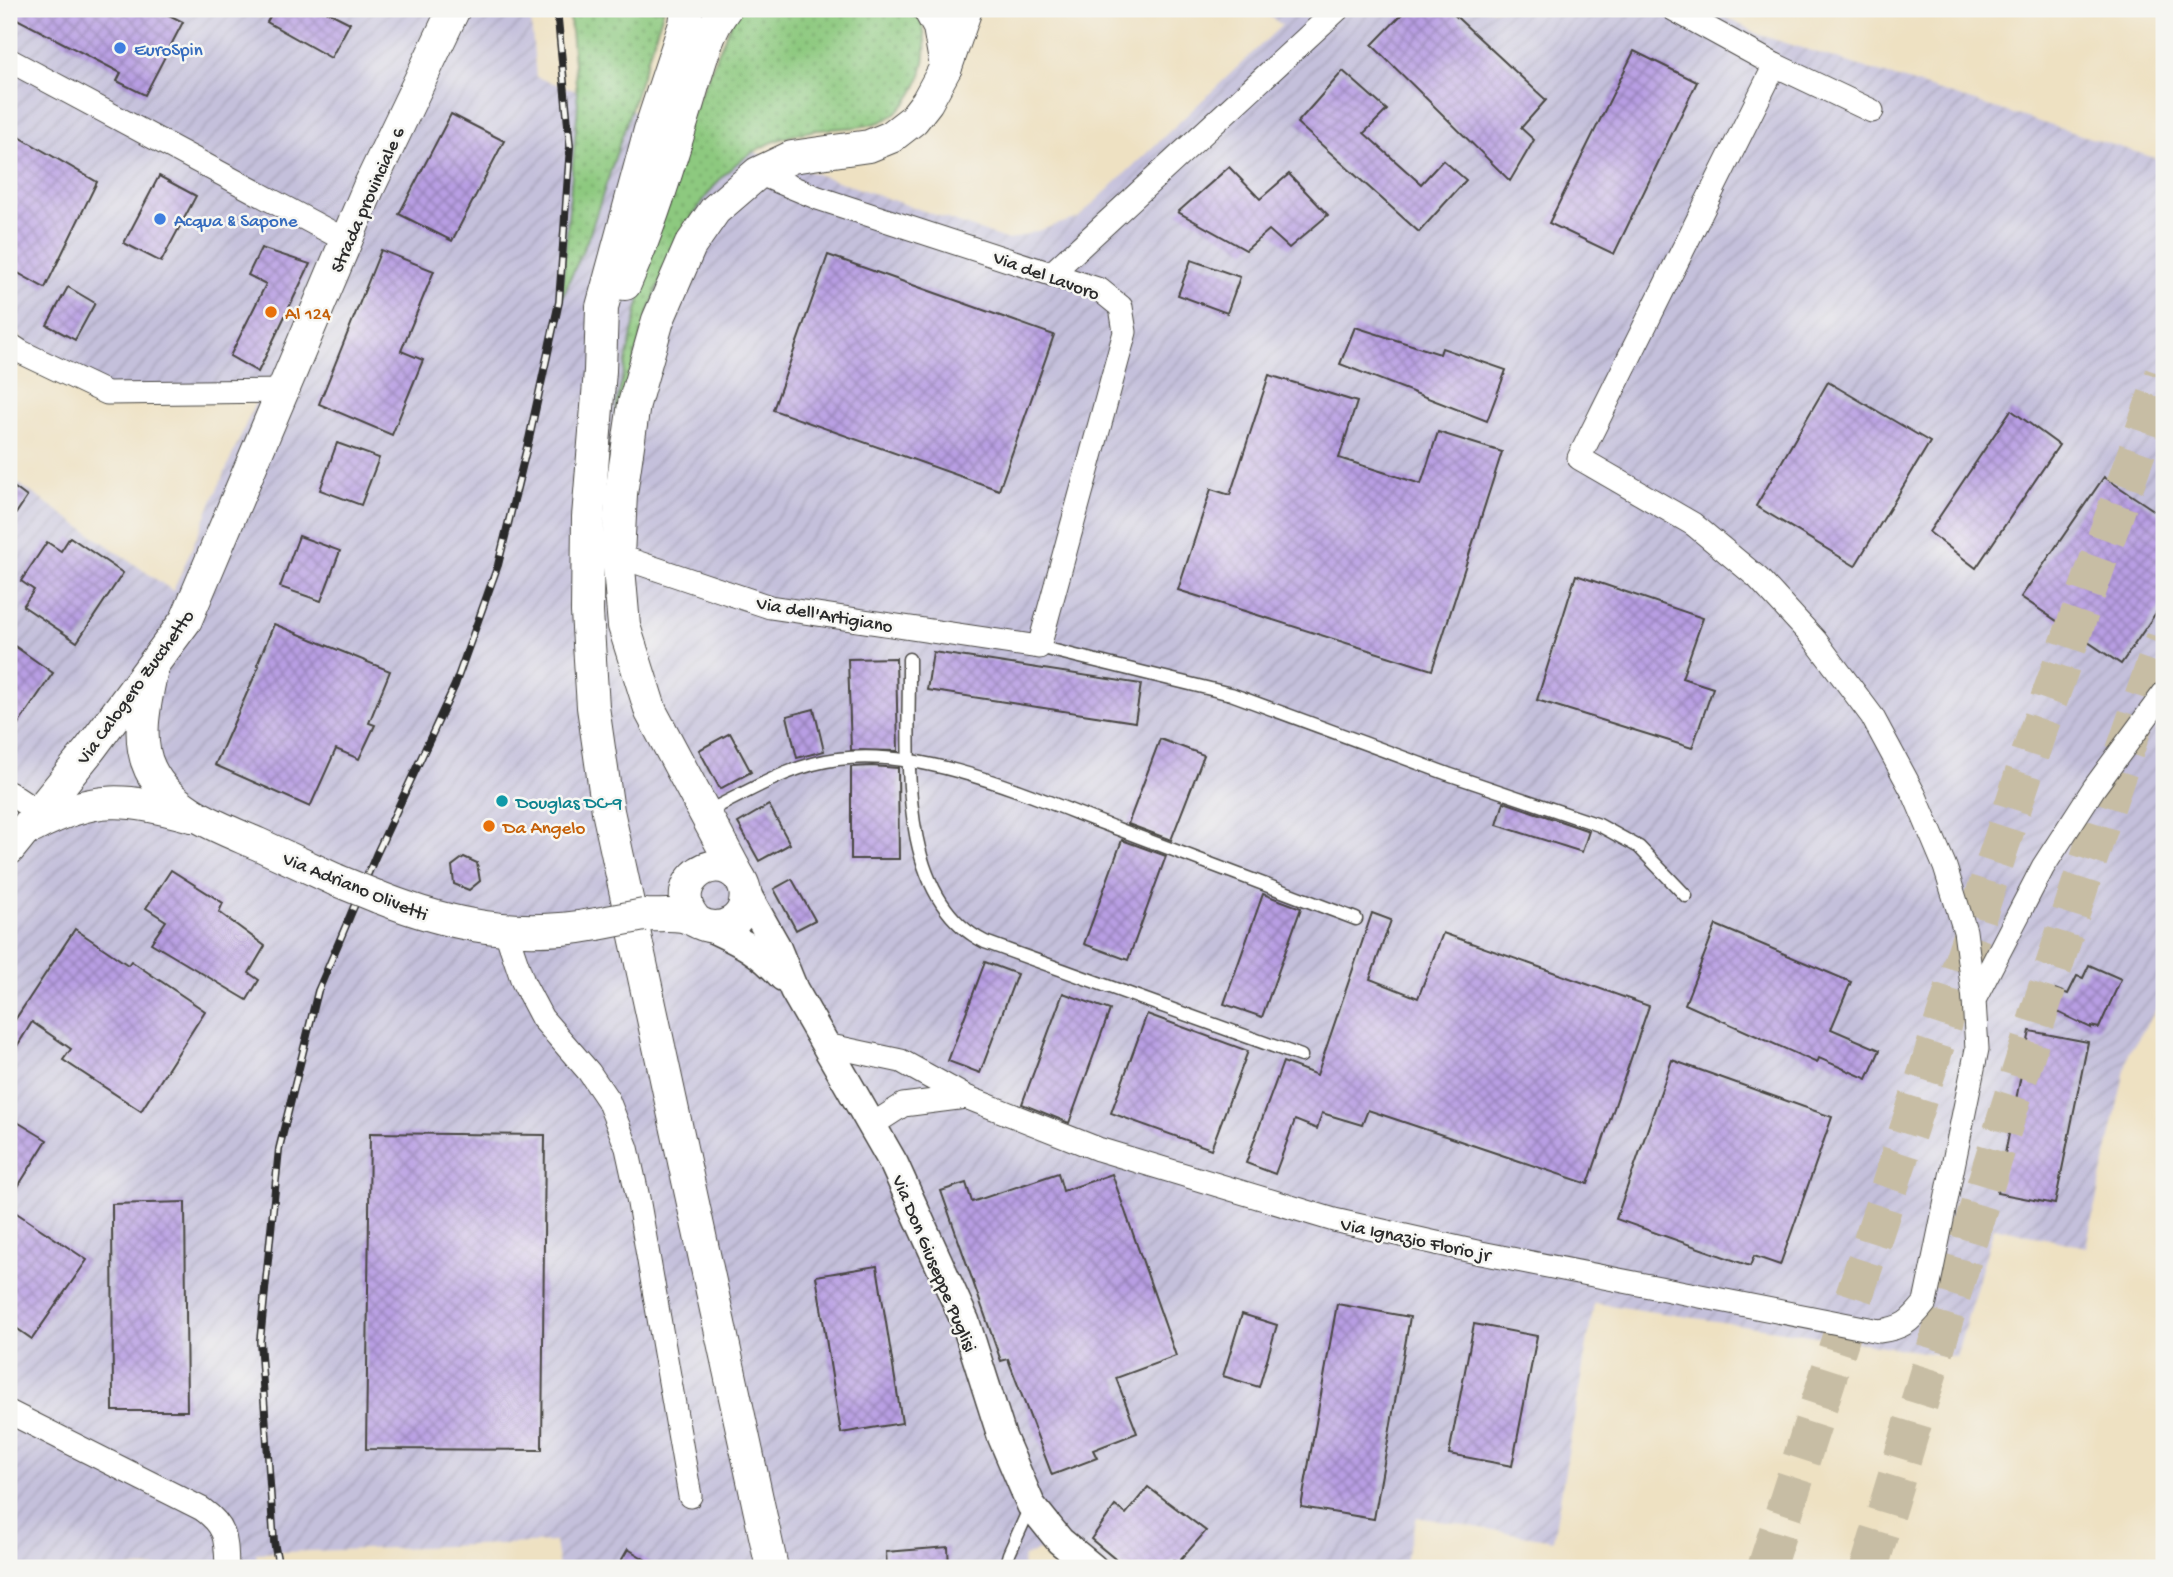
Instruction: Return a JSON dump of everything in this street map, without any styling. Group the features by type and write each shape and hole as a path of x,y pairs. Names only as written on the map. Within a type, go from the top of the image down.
{"main road":[{"name":"Strada provinciale 6","path":"285,391 374,177 454,9"},
{"path":"687,9 685,24 650,130 602,307 600,371 588,517 587,612 593,706 608,811 772,1568"},
{"path":"600,371 664,134 708,9"},
{"path":"617,304 648,230 701,61 718,18 725,9"},
{"path":"929,9 939,27 946,67"},
{"path":"703,813 705,843 685,897 692,916 704,925 719,927 736,919 742,912 742,885 651,712 624,626 618,556 621,494 634,404 658,320 690,246 715,210 758,173 792,158 869,146 891,137 913,120 946,67 966,9"},
{"name":"Via Calogero Zucchetto","path":"24,832 153,667 186,620 285,391"},
{"name":"Via Adriano Olivetti","path":"150,769 144,751 143,726 153,667"},
{"name":"Via Adriano Olivetti","path":"200,818 173,798 150,769 133,757 120,751 90,749 94,768 102,783 114,796 200,818 336,880 422,914 505,929 540,932 644,915 682,916 704,925"},
{"path":"127,801 142,792 150,769"},
{"name":"Via Adriano Olivetti","path":"24,832 61,813 97,802 127,801"},
{"path":"692,880 714,867 723,868 742,885"},
{"name":"Via Adriano Olivetti","path":"644,915 678,896 692,880"}],"street":[{"path":"1052,273 1338,9"},
{"path":"1673,9 1775,65 1871,111"},
{"path":"9,60 347,241"},
{"path":"1775,65 1579,457 1693,524 1758,578 1815,640 1872,716 1915,796 1945,867 1965,931 1974,1000"},
{"name":"Via del Lavoro","path":"758,173 818,198 1100,290 1121,307 1125,332 1039,647"},
{"path":"9,344 107,393 285,391"},
{"name":"Via dell'Artigiano","path":"618,556 770,607 1039,647"},
{"path":"1974,1000 2043,867 2094,788 2164,693"},
{"path":"9,793 24,832"},
{"name":"Via Don Giuseppe Puglisi","path":"742,885 776,946 794,990 894,1164 965,1321 1002,1437 1031,1505 1060,1541 1093,1568"},
{"name":"Via Don Giuseppe Puglisi","path":"704,925 750,946 769,961 794,990"},
{"path":"505,929 523,982 541,1018 589,1072 608,1100 627,1148 690,1496"},
{"name":"Via Ignazio Florio jr","path":"826,1045 901,1061 965,1097 1098,1149 1334,1220 1879,1331 1897,1328 1912,1319 1924,1303 1977,1049 1974,1000"},
{"path":"872,1125 903,1105 965,1097"},
{"path":"9,1412 202,1509 218,1521 226,1542 227,1568"}],"lane":[{"path":"1039,647 1231,694 1448,774 1599,825 1639,847 1686,897"},
{"path":"909,659 910,762 914,823 929,878 942,905 954,921 969,934 985,942 1301,1056"},
{"path":"703,813 778,775 809,765 838,759 869,758 910,762 984,778 1356,919"},
{"path":"1005,1568 1031,1505"}],"shaded area":[{"path":"9,9 242,9 260,18 266,9 530,9 536,77 1008,240 1078,218 1282,25 1259,9 1710,9 1760,35 2155,158 2164,164 2164,997 2129,1052 2086,1247 1994,1227 1956,1357 1594,1303 1553,1540 1417,1517 1403,1568 1068,1568 1043,1548 1024,1557 1022,1568 559,1568 555,1542 256,1553 258,1568 9,1568 9,477 173,591 263,385 108,388 27,350 19,333 9,335"}],"green space":[{"path":"569,9 664,9 589,236 561,300 578,105"},
{"path":"737,9 915,9 922,23 925,39 922,73 906,103 880,122 811,131 784,138 747,156 716,184 677,243 663,275 639,342 612,444 617,402 658,217 683,134"}],"building":[{"name":"EuroSpin","path":"9,9 157,9 183,22 145,95 117,81 121,73 9,15"},
{"path":"274,9 322,9 350,23 331,58 267,22"},
{"path":"1407,9 1448,9 1546,100 1521,128 1534,140 1510,181 1372,45"},
{"path":"1634,51 1697,82 1614,254 1549,223"},
{"path":"1343,71 1387,110 1364,133 1421,184 1443,160 1466,180 1419,232 1297,123"},
{"path":"451,114 504,141 452,241 399,214"},
{"path":"9,131 97,182 45,288 9,268"},
{"path":"1229,167 1260,199 1289,174 1328,215 1289,248 1269,230 1246,250 1178,212"},
{"name":"Acqua & Sapone","path":"159,176 196,196 161,262 124,243"},
{"path":"261,248 310,264 258,372 230,356 266,284 248,275"},
{"path":"381,250 434,271 401,351 423,360 392,435 319,404"},
{"path":"828,255 1054,335 999,490 773,410"},
{"path":"1191,260 1240,277 1227,313 1178,295"},
{"path":"68,287 95,303 75,340 47,325"},
{"path":"1355,327 1440,354 1442,348 1506,370 1487,421 1340,364"},
{"path":"1269,375 1357,402 1339,458 1421,484 1438,432 1502,452 1432,670 1178,590 1211,489 1230,495"},
{"path":"1828,382 1930,442 1855,566 1756,506"},
{"path":"2011,410 2059,445 1976,568 1929,532"},
{"path":"337,443 379,458 361,505 320,490"},
{"path":"2104,477 2164,517 2164,601 2121,664 2021,597"},
{"path":"15,488 27,497 9,524 9,496"},
{"path":"299,536 340,551 321,601 280,587"},
{"path":"70,537 123,573 77,642 23,606 34,590 21,581 47,542 61,551"},
{"path":"1576,575 1703,618 1682,678 1713,688 1692,748 1537,700"},
{"path":"274,624 390,671 369,723 375,725 359,759 336,749 310,807 215,765 259,666 257,665"},
{"path":"9,642 53,673 9,738"},
{"path":"933,652 1141,684 1135,722 927,690"},
{"path":"896,658 898,751 851,750 848,659"},
{"path":"814,709 824,751 797,758 787,716"},
{"path":"730,733 751,772 720,789 699,750"},
{"path":"1160,739 1204,755 1171,840 1128,824"},
{"path":"851,767 898,768 899,859 851,859"},
{"path":"1504,802 1589,831 1582,852 1497,825"},
{"path":"769,805 790,844 759,861 738,823"},
{"path":"1122,840 1166,856 1128,960 1084,944"},
{"path":"464,857 477,863 480,881 469,890 454,884 452,866"},
{"path":"171,870 223,903 219,912 265,946 249,973 259,980 247,1000 151,943 166,921 146,908"},
{"path":"792,879 815,920 796,930 774,889"},
{"path":"1263,894 1301,908 1262,1017 1224,1004"},
{"path":"1372,913 1391,920 1370,979 1418,998 1443,933 1649,1006 1588,1184 1368,1110 1362,1125 1322,1113 1317,1129 1295,1120 1275,1174 1246,1163 1283,1062 1317,1075"},
{"path":"1716,925 1851,982 1831,1029 1880,1050 1867,1079 1819,1058 1817,1063 1685,1004"},
{"path":"75,929 128,965 131,961 205,1011 141,1111 63,1060 71,1049 32,1022 9,1059 9,1029"},
{"path":"985,962 1017,974 980,1073 948,1061"},
{"path":"2089,965 2121,979 2099,1028 2091,1028 2047,1007 2055,989 2068,994 2077,976 2083,978"},
{"path":"1063,993 1110,1010 1069,1123 1022,1104"},
{"path":"1147,1014 1248,1051 1211,1149 1111,1113"},
{"path":"2030,1031 2088,1042 2055,1204 1997,1193"},
{"path":"1672,1060 1832,1117 1780,1265 1754,1256 1750,1266 1616,1219"},
{"path":"9,1117 47,1140 9,1201"},
{"path":"370,1133 545,1135 542,1450 366,1449"},
{"path":"1058,1173 1063,1191 1112,1174 1176,1356 1116,1378 1137,1433 1093,1450 1097,1458 1052,1475 1008,1359 1001,1361 941,1191 966,1183 972,1202"},
{"path":"185,1202 187,1411 113,1411 112,1204"},
{"path":"9,1208 87,1260 32,1339 9,1323"},
{"path":"877,1266 902,1423 841,1433 816,1276"},
{"path":"1337,1304 1410,1317 1374,1519 1301,1507"},
{"path":"1242,1314 1277,1325 1259,1387 1223,1376"},
{"path":"1474,1324 1537,1336 1512,1466 1449,1454"},
{"path":"1148,1487 1206,1531 1178,1563 1173,1560 1167,1568 1126,1568 1091,1539 1115,1506 1126,1514"},
{"path":"948,1547 949,1568 887,1568 886,1552"},
{"path":"628,1549 659,1568 617,1568"}],"tunnel":[{"path":"1766,1568 2035,739 2164,375"},
{"path":"1869,1568 2048,985 2164,639"}],"railway":[{"path":"279,1568 274,1542 260,1341 279,1149 318,991 376,855 455,685 498,565 529,439 559,302 570,146 557,9"}],"place":[{"name":"EuroSpin","path":"120,48"},
{"name":"Acqua & Sapone","path":"160,219"},
{"name":"Al 124","path":"271,312"},
{"name":"Douglas DC-9","path":"502,801"},
{"name":"Da Angelo","path":"489,826"}]}
